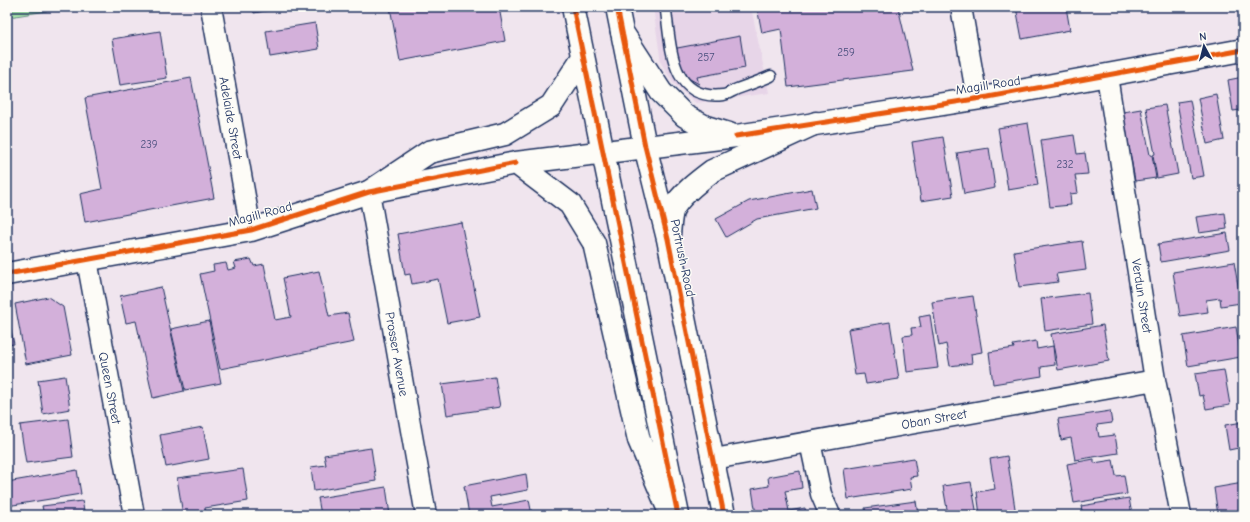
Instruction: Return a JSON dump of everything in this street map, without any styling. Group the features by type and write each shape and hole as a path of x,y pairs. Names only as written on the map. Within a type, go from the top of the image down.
{"main road":[{"path":"573,7 678,515"},
{"name":"Portrush Road","path":"617,7 645,146 668,239 714,459 724,515"},
{"path":"622,30 661,92 685,116 706,127 736,136"},
{"name":"Magill Road","path":"7,274 251,230 368,192 516,163 602,151 736,136 1107,76 1243,50"},
{"path":"368,192 429,152 505,134 551,106 583,57"},
{"path":"668,239 673,209 700,179 712,171 816,123"},
{"path":"516,163 570,204 594,243 639,440 671,515"}],"street":[{"name":"Adelaide Street","path":"211,7 251,230"},
{"path":"961,7 977,98"},
{"name":"Verdun Street","path":"1107,76 1155,380 1180,515"},
{"name":"Prosser Avenue","path":"368,192 426,515"},
{"name":"Queen Street","path":"87,260 134,515"},
{"name":"Oban Street","path":"714,459 1155,380"},
{"path":"810,442 821,494 830,515"}],"lane":[{"path":"666,11 673,57 679,74 686,85 704,95 724,95 771,76"}],"shaded area":[{"path":"653,7 751,7 769,93 696,103 673,83 661,63"}],"green space":[{"path":"8,7 52,7 53,10 9,17"}],"building":[{"path":"253,7 286,7 254,13"},
{"path":"390,7 499,7 505,41 400,61"},
{"path":"757,7 898,7 913,71 788,87 781,29 762,33"},
{"path":"1016,7 1066,7 1070,30 1022,39"},
{"path":"315,23 319,49 270,57 266,31"},
{"path":"160,31 167,78 120,85 112,39"},
{"path":"740,36 745,68 697,77 699,84 688,78 683,68 676,72 670,63 667,50"},
{"path":"1243,77 1243,123 1241,110 1233,111 1228,80"},
{"path":"191,78 214,198 85,222 80,194 102,189 85,98"},
{"path":"1216,94 1224,140 1207,144 1198,98"},
{"path":"1190,100 1204,176 1191,178 1177,102"},
{"path":"1165,105 1178,174 1157,178 1153,155 1155,154 1146,108"},
{"path":"1141,109 1156,178 1135,181 1123,112"},
{"path":"1028,123 1038,185 1008,190 998,128"},
{"path":"1074,135 1077,154 1085,153 1088,174 1075,175 1078,193 1070,194 1071,205 1050,207 1041,140"},
{"path":"943,137 953,196 921,201 912,142"},
{"path":"989,148 995,188 964,194 957,153"},
{"path":"812,189 816,208 757,219 726,237 716,219 749,201"},
{"path":"1225,213 1227,229 1199,233 1196,217"},
{"path":"461,222 480,317 447,323 438,279 412,284 410,274 405,275 398,234"},
{"path":"1227,233 1230,250 1161,262 1158,244"},
{"path":"1082,241 1086,270 1056,274 1058,282 1019,287 1014,251"},
{"path":"251,259 254,266 264,264 275,320 291,317 283,278 319,271 329,316 348,313 354,342 220,369 200,274 214,271 213,265 226,263 228,270 236,268 234,262"},
{"path":"1234,262 1241,303 1221,306 1220,298 1206,300 1208,312 1180,316 1173,272"},
{"path":"161,287 184,391 153,398 136,321 126,323 120,296"},
{"path":"1088,293 1092,324 1045,331 1041,299"},
{"path":"973,296 982,352 971,354 972,363 950,366 946,344 939,346 932,302"},
{"path":"48,297 63,307 72,355 26,364 15,304"},
{"path":"7,311 14,344 7,345"},
{"path":"930,315 938,368 907,372 903,336 912,335 911,328 921,327 919,317"},
{"path":"209,321 221,383 185,390 171,329"},
{"path":"890,322 899,379 866,384 864,374 855,375 848,329"},
{"path":"1103,325 1109,361 1058,370 1051,334"},
{"path":"1236,327 1241,357 1188,366 1183,336"},
{"path":"1036,341 1037,349 1053,346 1055,365 1041,367 1042,376 993,384 989,352 1014,348 1013,345"},
{"path":"1224,370 1230,405 1206,409 1203,395 1199,396 1195,374"},
{"path":"65,376 70,409 43,414 38,380"},
{"path":"495,377 500,407 447,415 442,384"},
{"path":"1110,411 1112,423 1097,425 1099,437 1115,435 1118,453 1075,460 1071,438 1061,440 1058,419"},
{"path":"68,419 73,457 26,463 20,425"},
{"path":"1243,422 1243,447 1229,450 1225,425"},
{"path":"203,427 209,459 166,467 160,435"},
{"path":"371,448 376,481 314,491 311,467 326,465 324,455"},
{"path":"1007,456 1016,515 980,515 977,492 995,489 990,459"},
{"path":"914,458 917,476 910,477 912,489 848,499 844,469"},
{"path":"1094,459 1094,463 1113,460 1116,476 1124,475 1127,494 1074,503 1067,464"},
{"path":"243,469 248,501 205,508 206,514 183,515 177,478"},
{"path":"77,470 81,494 7,506 7,482"},
{"path":"800,471 802,488 785,491 789,511 805,508 806,515 756,515 752,489 769,486 768,477"},
{"path":"526,474 528,490 490,497 492,507 529,500 532,515 469,515 464,486"},
{"path":"971,482 977,515 948,515 943,486"},
{"path":"1243,483 1243,512 1218,515 1214,488"},
{"path":"386,487 390,515 321,515 318,498"},
{"path":"1129,498 1132,515 1083,515 1081,506"},
{"path":"82,501 85,515 44,515 42,506"},
{"path":"916,501 918,515 866,515 865,508"}],"cycle path":[{"path":"573,7 678,515"},
{"path":"617,7 645,146 668,239 724,515"},
{"path":"736,136 988,97 1243,50"},
{"path":"7,274 251,230 369,192 516,163"}]}
